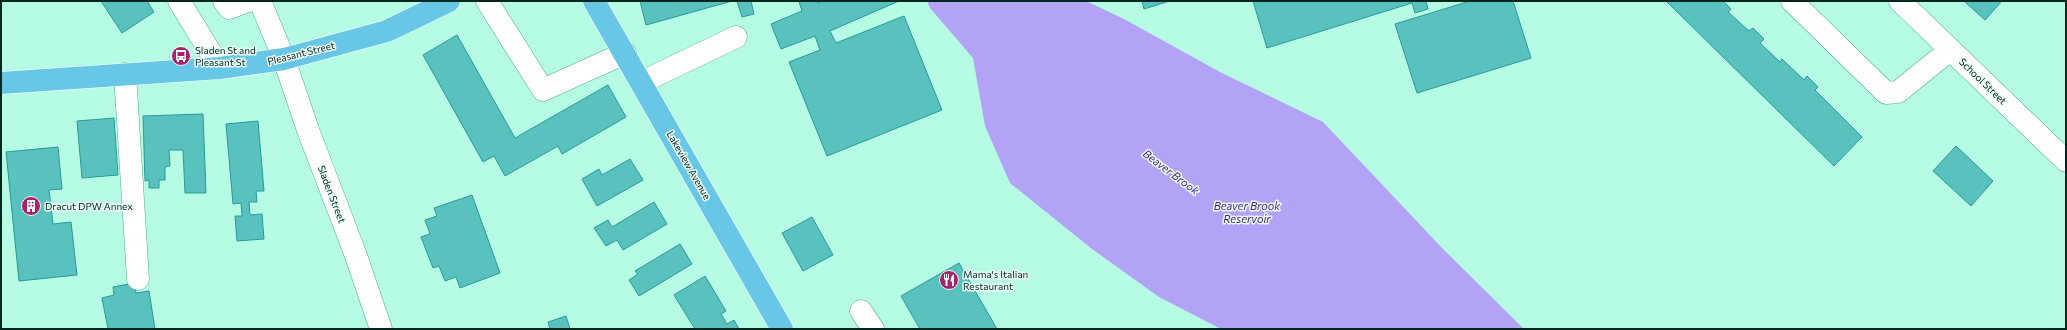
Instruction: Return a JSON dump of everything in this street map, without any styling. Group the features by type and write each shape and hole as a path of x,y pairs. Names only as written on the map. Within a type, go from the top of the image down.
{"main road":[{"name":"Pleasant Street","path":"1,83 220,68 284,60 387,31 449,1"},
{"name":"Lakeview Avenue","path":"594,1 642,82 782,329"}],"street":[{"path":"178,1 220,68"},
{"path":"224,1 229,8 248,1"},
{"name":"Sladen Street","path":"260,1 284,60 308,130 355,253 381,329"},
{"path":"487,1 543,90 625,53"},
{"path":"1792,1 1886,93 1898,92 1950,50"},
{"name":"School Street","path":"1900,1 2066,161"},
{"path":"642,82 736,38"},
{"path":"125,74 138,279"},
{"path":"861,311 873,329"}],"water":[{"name":"Beaver Brook Reservoir","path":"927,1 1086,1 1124,19 1220,72 1323,122 1444,250 1524,329 1221,329 1159,297 1092,249 1010,183 985,126 973,58 930,8"}],"building":[{"path":"101,1 147,1 154,12 122,33"},
{"path":"640,1 732,1 646,25"},
{"path":"737,1 751,1 754,14 742,17"},
{"path":"818,1 818,3 822,1 899,1 830,31 836,43 904,16 942,110 827,156 789,62 820,50 815,36 781,49 771,24 802,11 799,2"},
{"path":"1142,1 1170,1 1144,9"},
{"path":"1253,1 1426,1 1428,9 1415,13 1412,3 1267,48"},
{"path":"1470,1 1513,1 1531,58 1417,93 1395,24"},
{"path":"1666,1 1723,1 1731,9 1728,12 1749,31 1753,28 1764,39 1760,43 1780,62 1782,59 1804,80 1807,76 1818,87 1815,90 1862,137 1834,166"},
{"path":"1964,1 2002,1 1985,20"},
{"path":"457,35 515,138 608,85 626,117 562,154 558,146 505,176 494,156 483,162 423,55"},
{"path":"203,114 206,193 185,193 183,150 169,150 170,166 165,167 165,180 159,180 159,188 149,188 149,180 145,181 143,116"},
{"path":"114,118 118,175 82,178 77,121"},
{"path":"258,121 264,191 256,191 257,202 249,202 250,215 262,214 264,239 237,241 235,216 242,216 241,203 233,204 226,124"},
{"path":"1956,146 1993,181 1971,206 1933,171"},
{"name":"Dracut DPW Annex","path":"58,147 62,189 49,190 53,224 71,222 77,275 19,281 6,152"},
{"path":"630,159 643,180 597,206 582,179 599,169 602,175"},
{"path":"472,195 500,273 460,288 456,277 445,281 439,266 433,268 421,237 430,234 425,220 437,216 434,208"},
{"path":"654,202 667,224 623,250 617,240 606,246 594,228 608,220 612,227"},
{"path":"812,217 833,255 803,271 782,233"},
{"path":"680,244 692,264 639,296 629,280 638,274 635,271"},
{"name":"Mama's Italian Restaurant","path":"959,263 997,329 920,329 901,296"},
{"path":"705,276 726,311 721,314 727,324 734,320 739,329 695,329 674,295"},
{"path":"134,283 136,293 149,291 155,329 108,329 102,298 114,295 113,287"},
{"path":"566,316 570,329 550,329 548,322"}],"place":[{"name":"Sladen St and Pleasant St","path":"181,56"},
{"name":"Dracut DPW Annex","path":"31,206"},
{"name":"Mama's Italian Restaurant","path":"949,280"}],"water label":[{"name":"Beaver Brook","path":"1171,172"}]}
